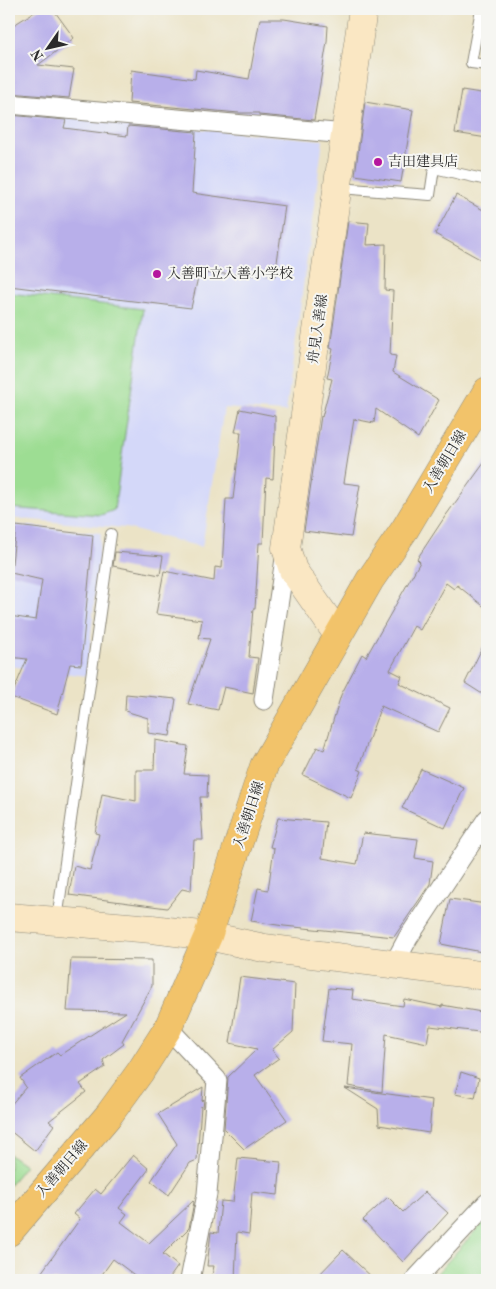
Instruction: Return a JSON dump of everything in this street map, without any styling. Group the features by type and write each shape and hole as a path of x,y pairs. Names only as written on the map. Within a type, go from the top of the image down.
{"main road":[{"name":"舟見入善線","path":"338,635 292,570 286,548 363,9"},
{"name":"入善朝日線","path":"9,1232 108,1116 140,1072 168,1028 208,936 264,766 370,580 410,521 487,391"},
{"path":"9,918 57,920 152,929 208,936 264,948 487,976"}],"street":[{"path":"9,104 346,134"},
{"path":"264,700 286,548"},
{"path":"394,964 408,938 487,819"},
{"path":"168,1028 217,1080 207,1194 190,1280"},
{"path":"415,1280 487,1203"}],"lane":[{"path":"481,9 471,62 487,65"},
{"path":"338,188 430,195 434,168 487,180"},
{"path":"57,920 111,534"}],"shaded area":[{"name":"入善町立入善小学校","path":"9,112 323,140 286,412 224,408 202,547 126,528 9,518"},
{"path":"9,524 101,533 87,676 9,666"}],"green space":[{"path":"9,293 143,309 114,510 101,515 9,508"},
{"path":"9,1154 25,1165 9,1186"},
{"path":"487,1218 487,1280 431,1280"}],"building":[{"path":"39,9 53,9 74,38 38,65 74,69 69,98 9,93 9,28"},
{"path":"260,19 284,19 328,26 314,120 259,115 259,113 239,113 129,103 131,70 195,79 196,70 249,79"},
{"path":"462,90 487,94 487,138 455,133"},
{"path":"365,102 413,110 401,182 355,175"},
{"path":"9,115 66,120 64,128 127,136 128,126 196,132 192,193 285,206 275,276 199,273 191,308 9,286"},
{"path":"456,195 487,212 487,263 435,234"},
{"path":"348,221 369,223 367,245 386,244 385,290 393,291 390,355 396,356 393,372 439,400 418,438 376,409 374,423 354,419 344,483 360,485 351,537 304,531 321,416 332,379 327,378 333,349 330,348"},
{"path":"240,409 275,416 273,479 266,478 263,543 259,543 255,609 253,609 249,657 258,658 253,693 224,687 218,710 188,704 210,639 199,638 202,620 156,614 164,571 214,581 215,567 222,568 226,499 233,499 241,432 235,432"},
{"path":"487,459 487,609 457,585 454,589 446,583 420,630 414,626 390,670 402,676 399,683 450,708 438,732 381,706 358,769 362,771 351,798 303,775 317,747 324,750 341,695 362,654 366,657 420,562 417,559"},
{"path":"16,526 93,535 81,665 70,664 57,714 11,697 27,659 9,657 9,616 36,620 42,580 11,573"},
{"path":"115,552 163,556 160,575 113,566"},
{"path":"487,638 487,697 465,683"},
{"path":"126,694 176,699 170,736 148,733 148,718 125,711"},
{"path":"155,740 188,746 184,774 208,775 207,797 200,797 203,840 194,840 191,891 182,889 167,908 69,895 74,866 90,870 99,834 95,833 102,794 136,801 136,770 154,770"},
{"path":"421,769 464,788 445,828 402,808"},
{"path":"278,818 326,822 322,858 357,864 363,833 418,839 415,858 433,861 430,884 394,937 251,921 258,888 268,890 274,848 270,847"},
{"path":"450,899 487,904 487,953 441,944"},
{"path":"71,959 152,960 152,986 122,1041 124,1044 103,1060 105,1067 80,1084 86,1092 49,1121 54,1125 35,1151 9,1130 9,1107 26,1087 20,1078 57,1052 60,1055 126,1012 67,1011"},
{"path":"240,977 295,984 293,1032 272,1050 279,1058 255,1075 287,1120 244,1149 224,1129 228,1077 257,1049 230,1043"},
{"path":"329,988 353,990 352,999 403,1006 404,999 442,1007 442,1005 487,1013 487,1033 430,1026 427,1043 386,1034 382,1092 348,1086 352,1044 322,1041"},
{"path":"461,1072 479,1078 475,1098 455,1094"},
{"path":"203,1087 202,1101 204,1099 203,1108 201,1106 197,1160 190,1163 169,1195 151,1181 177,1144 158,1114"},
{"path":"345,1088 432,1100 429,1133 379,1125 378,1109"},
{"path":"133,1155 149,1169 119,1208 127,1214 121,1222 149,1243 194,1202 189,1228 163,1254 178,1266 168,1280 141,1280 113,1259 98,1280 36,1280 80,1219 74,1214 95,1189 101,1194"},
{"path":"238,1158 281,1162 278,1195 252,1192 249,1234 237,1232 235,1280 211,1280 214,1266 207,1266 211,1232 218,1233 221,1201 233,1202"},
{"path":"425,1192 448,1213 403,1262 363,1220 388,1197 403,1212"},
{"path":"343,1250 375,1280 314,1280"}],"place":[{"name":"吉田建具店","path":"378,162"},
{"name":"入善町立入善小学校","path":"157,274"}]}
